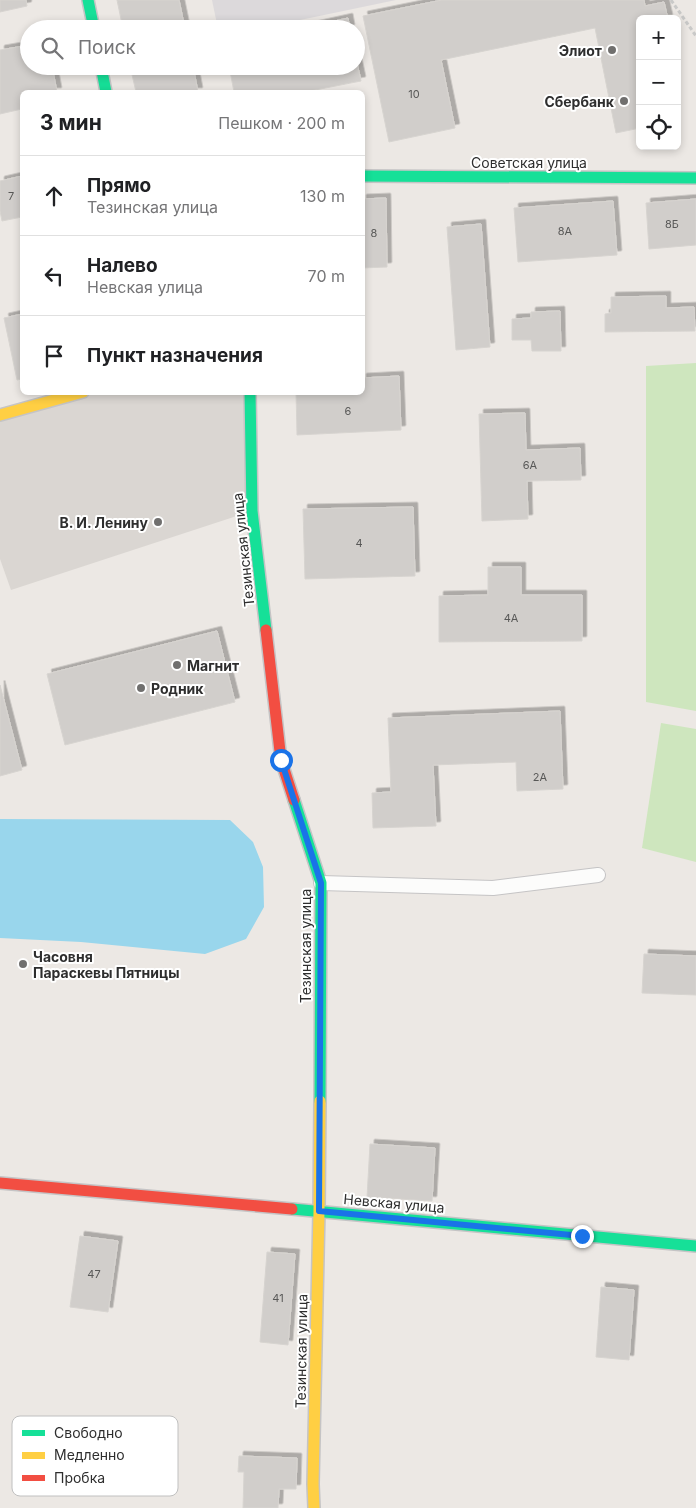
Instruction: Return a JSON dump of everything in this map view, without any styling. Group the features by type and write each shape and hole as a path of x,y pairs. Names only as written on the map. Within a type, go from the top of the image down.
{"street":[{"path":"88,0 92,20"},
{"path":"103,75 106,90"},
{"name":"Советская улица","path":"365,176 696,178"},
{"path":"0,416 73,395"},
{"name":"Тезинская улица","path":"250,395 252,511 281,760 321,883 319,1211 314,1508"},
{"name":"Невская улица","path":"0,1183 696,1246"}],"lane":[{"path":"321,883 493,888 598,875"}],"path":[{"path":"672,0 696,36"}],"shaded area":[{"path":"212,0 396,0 300,20 216,20"},
{"path":"76,395 250,395 252,511 11,590 0,559 0,416"}],"green space":[{"path":"696,363 696,711 646,702 646,366"},
{"path":"661,723 696,729 696,862 642,848"}],"water":[{"path":"0,819 230,820 253,842 263,867 264,907 246,939 205,954 81,942 0,938"}],"building":[{"path":"0,0 26,0 27,6 0,12"},
{"path":"117,0 179,0 183,20 121,20"},
{"path":"442,0 644,0 645,6 664,2 667,15 636,15 636,129 616,133 595,28 441,60 455,128 389,142 363,16"},
{"path":"20,47 20,75 54,75 57,90 20,90 20,109 0,114 0,50"},
{"path":"132,75 195,75 198,90 136,90"},
{"path":"231,75 360,75 361,81 315,90 234,90"},
{"path":"20,176 20,217 2,221 0,181"},
{"path":"386,198 387,267 365,268 365,199"},
{"path":"696,199 696,245 649,249 646,203"},
{"path":"613,201 617,255 518,262 514,208"},
{"path":"481,224 490,347 456,350 447,227"},
{"path":"666,296 666,308 694,307 695,331 605,332 605,314 611,313 611,297"},
{"path":"560,311 561,351 532,351 531,340 512,340 512,319 531,318 531,312"},
{"path":"20,314 20,379 17,380 4,318"},
{"path":"399,376 401,430 297,435 296,395 365,395 365,378"},
{"path":"525,413 526,450 580,448 581,480 527,481 528,519 482,521 479,414"},
{"path":"413,507 415,576 305,579 303,509"},
{"path":"488,567 521,567 521,595 582,595 582,641 439,642 439,596 488,595"},
{"name":"Родник","path":"217,631 235,702 65,745 47,674"},
{"path":"0,685 22,770 0,776"},
{"path":"560,711 563,789 517,791 516,762 433,765 436,826 373,828 372,793 391,792 388,718"},
{"path":"644,954 696,956 696,995 642,993"},
{"path":"370,1144 435,1148 432,1201 367,1197"},
{"path":"80,1236 118,1241 108,1312 70,1307"},
{"path":"267,1252 295,1254 288,1345 260,1342"},
{"path":"601,1287 634,1290 629,1360 596,1357"},
{"path":"239,1456 297,1458 296,1489 279,1489 278,1508 243,1508 244,1472 238,1472"}],"traffic: fast":[{"path":"88,0 92,20"},
{"path":"103,75 106,90"},
{"path":"365,176 696,178"},
{"path":"250,395 252,511 266,630"},
{"path":"294,800 321,883 320,1101"},
{"path":"292,1209 696,1246"}],"traffic: slow":[{"path":"0,415 72,395"},
{"path":"314,1508 320,1101"}],"traffic: jam":[{"path":"266,630 281,760 294,800"},
{"path":"0,1183 292,1209"}],"place":[{"name":"Элиот","path":"612,50"},
{"name":"Сбербанк","path":"624,101"},
{"name":"В. И. Ленину","path":"158,522"},
{"name":"Магнит","path":"177,665"},
{"name":"Родник","path":"141,688"},
{"name":"Часовня Параскевы Пятницы","path":"23,964"}],"route":[{"path":"281,760 321,883 319,1211 582,1236"}]}
